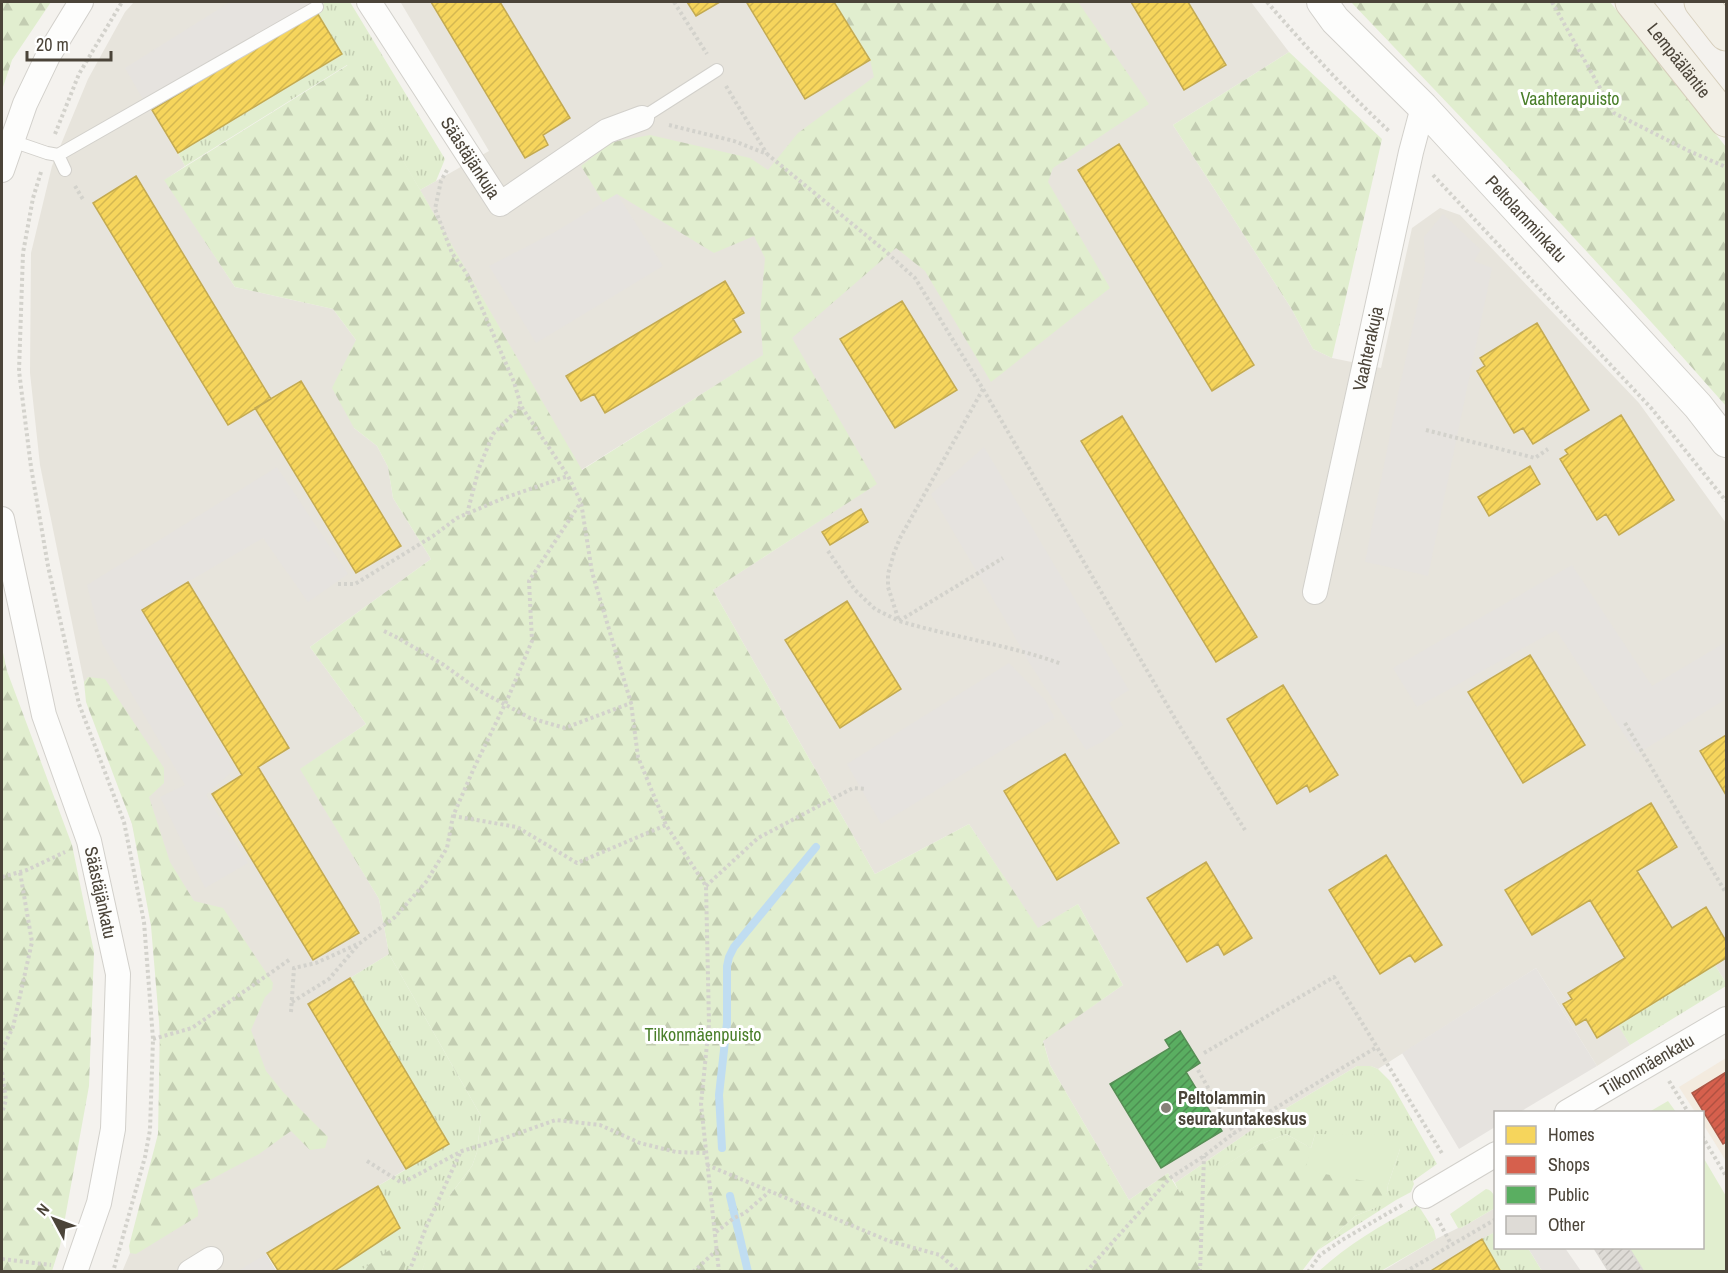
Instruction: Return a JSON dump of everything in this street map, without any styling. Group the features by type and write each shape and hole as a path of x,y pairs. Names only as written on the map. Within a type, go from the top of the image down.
{"main road":[{"name":"Lempääläntie","path":"1632,2 1726,120"},
{"path":"1701,2 1726,34"}],"street":[{"path":"2,170 26,104 48,56 81,2"},
{"name":"Säästäjänkuja","path":"369,2 500,204 607,131 642,118"},
{"name":"Peltolamminkatu","path":"1322,2 1335,20 1423,108 1698,406 1726,442"},
{"name":"Vaahterakuja","path":"1315,591 1411,152 1423,108"},
{"name":"Säästäjänkatu","path":"2,519 44,714 89,841 118,974 113,1129 99,1203 75,1272"},
{"name":"Tilkonmäenkatu","path":"1570,1111 1726,1019"},
{"path":"1430,1205 1494,1157"},
{"path":"190,1272 212,1258"}],"lane":[{"path":"52,154 317,7"},
{"path":"642,118 717,70"},
{"path":"12,141 52,154 65,170"}],"path":[{"path":"113,1272 145,1157 150,1130 153,1039 144,922 123,822 79,704 48,566 33,478 19,371 23,253 33,198 52,154 79,74 122,2"},
{"path":"1267,2 1360,104 1411,152 1653,409 1726,501"},
{"path":"1552,2 1614,112 1689,151 1726,167"},
{"path":"642,118 734,141 767,154 915,278 983,389 1176,722 1245,830"},
{"path":"462,145 441,180 435,208 452,254 467,274 514,382 521,406 568,476 581,502 592,572 631,703 638,757 666,825 706,886 709,1024 701,1104 719,1272"},
{"path":"899,621 888,587 888,574 894,553 922,497 983,389"},
{"path":"467,514 478,468 493,434 521,406"},
{"path":"1426,430 1536,458 1548,449"},
{"path":"338,584 355,584 433,536 457,518 504,498 568,476"},
{"path":"291,1012 294,968 316,963 360,943 395,917 426,882 447,848 453,816 532,641 529,581 581,502"},
{"path":"828,550 855,590 874,609 899,621 922,628 1034,654 1062,664"},
{"path":"899,621 1003,558"},
{"path":"384,631 444,665 480,691 530,718 565,728 631,703"},
{"path":"1624,723 1726,893"},
{"path":"706,886 758,838 853,788 866,789"},
{"path":"453,816 517,827 577,863 666,825"},
{"path":"2,877 20,872 89,841"},
{"path":"2,1050 13,1027 32,942 20,872"},
{"path":"291,1002 329,979 360,943"},
{"path":"153,1039 192,1028 289,960"},
{"path":"1204,1053 1334,977 1448,1162"},
{"path":"1086,1272 1170,1178 1234,1133 1377,1047"},
{"path":"1657,1060 1687,1111"},
{"path":"1198,1070 1234,1133"},
{"path":"2,1072 6,1100 2,1113"},
{"path":"367,1161 402,1183 462,1150 502,1139 556,1119 600,1125 640,1143 676,1152 706,1153"},
{"path":"1704,1139 1726,1176"},
{"path":"409,1272 427,1225 462,1150"},
{"path":"1200,1272 1204,1156"},
{"path":"707,1165 889,1241 940,1255 959,1272"},
{"path":"715,1232 745,1213 770,1191"},
{"path":"1308,1272 1320,1255 1409,1201 1430,1205 1451,1244"},
{"path":"1404,1272 1494,1219"},
{"path":"693,1272 718,1250"}],"shaded area":[{"path":"134,2 326,2 317,7 178,153 185,166 165,180 235,287 333,309 356,340 354,428 377,446 388,467 393,498 431,559 310,647 366,724 301,769 379,899 389,954 308,1004 406,1169 267,1253 276,1271 122,1272 130,1253 160,1133 159,929 132,824 84,682 40,465 30,373 31,253 52,166 88,79 125,12"},
{"path":"230,2 316,2 146,105 125,68"},
{"path":"399,2 1251,2 1289,52 1173,125 1291,308 1313,349 1332,358 1381,368 1412,228 1440,208 1460,215 1639,403 1726,523 1726,983 1715,965 1618,1024 1630,1045 1597,1066 1536,968 1378,1069 1371,1066 1357,1066 1266,1120 1175,1183 1168,1173 1129,1200 1050,1065 1043,1040 1123,985 1078,904 1038,929 969,824 875,874 713,590 876,484 791,338 581,470 420,190 489,151"},
{"path":"617,194 663,266 536,343 489,266 555,232"},
{"path":"1443,214 1481,250 1474,261 1492,268 1428,576 1365,562 1425,271 1424,237"},
{"path":"984,447 1129,690 1109,703 1123,725 1102,742 1086,750 1030,664 931,494"},
{"path":"277,467 348,574 308,602 263,538 140,610 235,769 206,795 248,863 205,888 160,797 185,785 102,643 87,585"},
{"path":"1572,565 1652,686 1726,642 1726,699 1637,754 1556,630 1417,707 1393,668"},
{"path":"1009,663 1045,700 1055,718 881,824 847,764"},
{"path":"1536,968 1597,1066 1522,1111 1494,1111 1494,1128 1459,1149 1402,1053"},
{"path":"1726,1058 1726,1161 1704,1126 1704,1111 1694,1111 1679,1087"},
{"path":"1494,1209 1494,1233 1429,1271 1381,1272 1436,1239 1461,1228"},
{"path":"1529,1249 1566,1249 1581,1271 1542,1271"},
{"path":"266,1254 276,1271 238,1271"}],"green space":[{"path":"2,2 51,2 12,60 2,90"},
{"path":"326,2 350,2 445,159 436,181 420,190 347,65 185,166 178,153 341,55 316,11 317,7"},
{"name":"Tilkonmäenpuisto","path":"834,2 1078,2 1149,104 1053,168 1048,182 1110,288 991,382 925,271 896,248 792,338 877,484 713,590 875,874 969,824 1038,928 1078,904 1123,985 1043,1041 1050,1065 1129,1200 1168,1173 1180,1193 1256,1146 1286,1134 1388,1185 1383,1201 1375,1208 1355,1216 1318,1250 1302,1271 422,1271 439,1218 450,1195 472,1166 477,1152 481,1116 389,954 379,899 300,769 366,724 310,647 431,559 393,498 388,467 377,446 354,428 332,388 356,340 333,309 235,287 164,180 348,65 582,470 763,355 760,315 765,258 754,236 714,253 617,194 603,202 581,166 612,142 650,135 750,158 768,170 798,133 874,77 870,60"},
{"name":"Vaahterapuisto","path":"1351,2 1610,2 1726,147 1726,406 1588,253"},
{"path":"1289,52 1382,139 1332,358 1313,349 1291,308 1173,125"},
{"path":"2,648 7,671 72,845 94,952 89,1086 60,1246 52,1271 2,1271"},
{"path":"88,677 105,679 164,768 164,783 149,797 170,862 194,901 223,908 273,983 272,990 265,997 251,1030 266,1071 283,1092 328,1137 325,1148 310,1150 291,1131 259,1154 191,1190 198,1216 136,1254 130,1253 129,1246 158,1134 160,1033 151,926 132,824 86,702 84,682"},
{"path":"389,954 481,1116 477,1152 472,1166 450,1195 422,1271 333,1272 400,1228 378,1186 449,1144 350,978"},
{"path":"1715,965 1726,986 1630,1045 1618,1025"},
{"path":"1357,1066 1371,1066 1378,1069 1390,1081 1437,1164 1413,1181 1411,1192 1318,1250 1355,1216 1375,1208 1387,1193 1400,1149 1315,1134 1311,1148 1286,1134 1256,1146 1180,1194 1175,1183 1266,1120"},
{"path":"1668,1101 1675,1111 1651,1111"},
{"path":"1315,1134 1386,1135 1400,1149 1388,1185 1319,1173 1306,1166"},
{"path":"1704,1159 1726,1196 1726,1271 1644,1271 1630,1249 1704,1249"},
{"path":"1486,1189 1493,1194 1494,1209 1461,1228 1458,1228 1450,1214"},
{"path":"1418,1205 1434,1230 1436,1239 1381,1271 1318,1272 1353,1244"},
{"path":"1494,1233 1494,1249 1529,1249 1542,1271 1501,1271 1482,1239"},
{"path":"402,1241 410,1248 403,1271 360,1271"}],"building: Homes":[{"path":"431,2 500,2 570,118 543,135 548,145 525,158"},
{"path":"687,2 720,2 696,16"},
{"path":"834,2 870,60 805,99 747,3"},
{"path":"1131,2 1188,2 1226,65 1184,90"},
{"path":"316,11 342,54 178,153 152,110"},
{"path":"1119,144 1254,365 1212,391 1078,170"},
{"path":"136,176 271,399 228,425 93,203"},
{"path":"725,281 744,313 733,319 741,332 605,413 594,394 581,401 566,376"},
{"path":"902,301 957,390 895,428 840,339"},
{"path":"1537,323 1589,410 1533,444 1523,428 1514,433 1477,371 1485,366 1480,358"},
{"path":"301,381 401,546 356,573 255,408"},
{"path":"1621,415 1674,500 1619,535 1606,514 1597,520 1560,459 1568,454 1565,450"},
{"path":"1122,416 1257,637 1216,662 1081,441"},
{"path":"1530,466 1540,484 1489,516 1478,497"},
{"path":"861,509 868,522 830,545 822,532"},
{"path":"188,582 289,748 258,767 359,933 313,960 212,794 242,775 142,610"},
{"path":"847,601 901,689 840,728 785,640"},
{"path":"1530,655 1585,745 1523,783 1468,692"},
{"path":"1283,685 1338,775 1310,792 1307,785 1277,804 1227,719"},
{"path":"1726,735 1726,795 1700,751"},
{"path":"1065,754 1119,843 1057,880 1004,791"},
{"path":"1651,803 1677,847 1637,871 1672,928 1706,907 1726,941 1726,958 1597,1038 1586,1019 1576,1025 1563,1004 1572,999 1568,993 1625,958 1590,900 1532,935 1505,890"},
{"path":"1386,855 1442,945 1415,962 1410,955 1380,974 1329,890"},
{"path":"1206,862 1252,938 1224,955 1218,944 1187,962 1147,898"},
{"path":"350,978 449,1144 406,1169 308,1004"},
{"path":"378,1186 400,1228 333,1272 279,1272 267,1253"},
{"path":"1482,1239 1501,1272 1429,1272"}],"building: Shops":[{"path":"1726,1072 1726,1142 1723,1144 1704,1111 1692,1093"}],"building: Public":[{"name":"Peltolammin seurakuntakeskus","path":"1180,1031 1200,1063 1186,1072 1222,1131 1161,1168 1110,1084 1170,1048 1165,1040"}],"building: Other":[{"path":"1595,1249 1630,1249 1644,1272 1609,1272"}],"waterway":[{"path":"722,1148 719,1095 727,1023 729,957 734,947 816,847"},
{"path":"730,1196 748,1272"}],"place":[{"name":"Peltolammin seurakuntakeskus","path":"1166,1108"}]}
